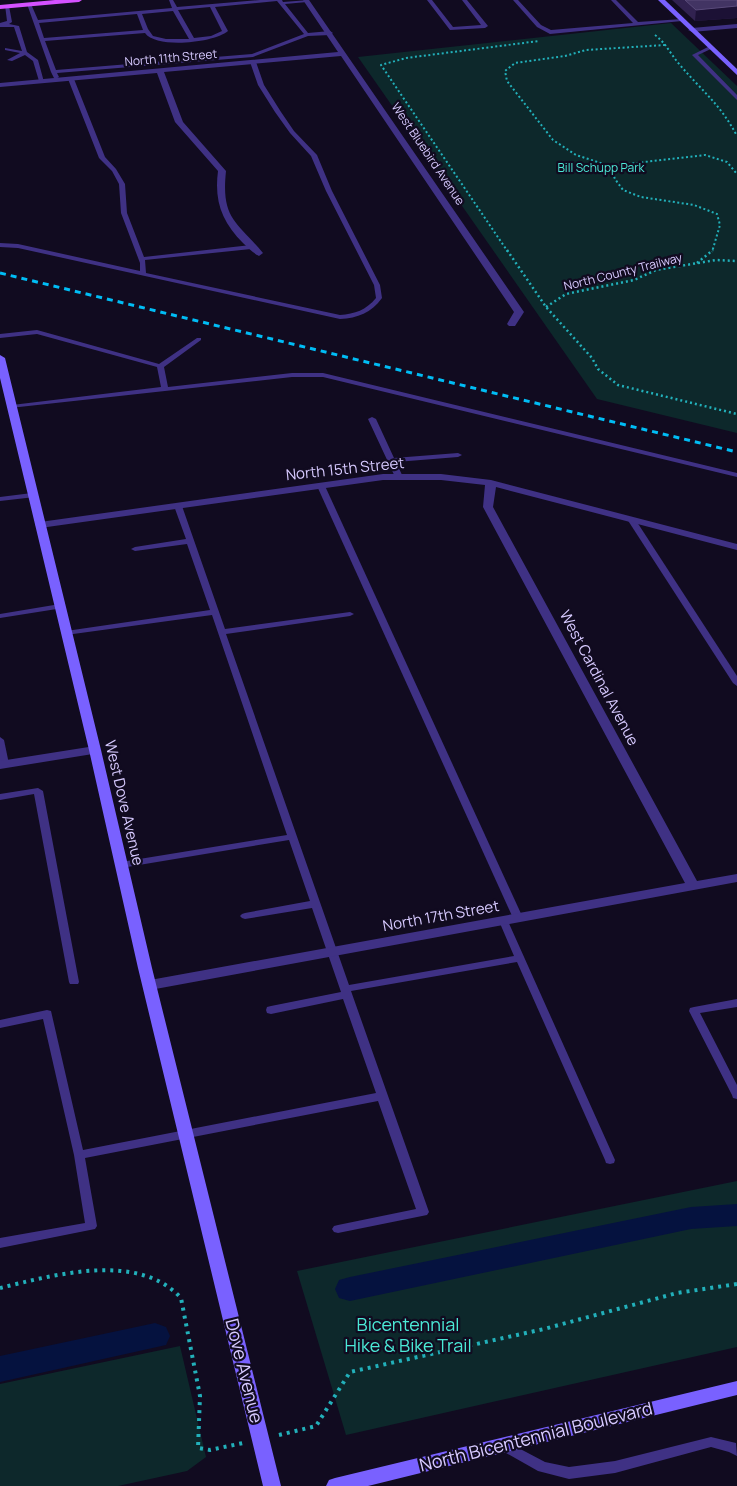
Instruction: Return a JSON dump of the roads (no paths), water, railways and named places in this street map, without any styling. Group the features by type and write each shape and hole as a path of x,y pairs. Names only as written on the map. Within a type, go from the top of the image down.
{"main road":[{"path":"3,7 24,3 79,0"},
{"path":"661,0 737,74"},
{"name":"West Dove Avenue","path":"0,358 216,1256"},
{"name":"Dove Avenue","path":"216,1256 272,1486"},
{"name":"North Bicentennial Boulevard","path":"335,1486 737,1388"}],"street":[{"name":"West Bluebird Avenue","path":"307,1 519,312 512,324"},
{"path":"692,30 737,26"},
{"name":"North 11th Street","path":"0,85 42,82 55,76 71,79 344,54"},
{"path":"160,71 178,121 200,147 215,160 222,171 219,187 222,209 240,236 259,253"},
{"name":"North 15th Street","path":"40,525 321,486 399,477 441,477 491,483 737,547"},
{"name":"West Cardinal Avenue","path":"491,483 488,507 693,886"},
{"path":"2,765 95,750"},
{"name":"North 17th Street","path":"150,985 737,878"}],"lane":[{"path":"171,0 192,39"},
{"path":"429,0 452,29 485,26 464,0"},
{"path":"515,0 539,26 550,32 682,20"},
{"path":"613,0 637,24"},
{"path":"279,1 307,35"},
{"path":"36,22 212,6 307,1"},
{"path":"24,3 36,22 55,76 253,55 307,35 330,33"},
{"path":"138,12 150,36 157,40 217,37 226,31 212,6"},
{"path":"1,25 10,22 3,7"},
{"path":"1,25 16,26 25,53 35,60 42,82"},
{"path":"42,40 147,31"},
{"path":"710,48 695,55 737,98"},
{"path":"25,53 8,54 25,53"},
{"path":"0,245 18,246 340,317 358,316 372,308 380,298 377,285 328,191 314,155 292,132 278,112 261,85 253,62"},
{"path":"71,79 102,158 114,170 122,184 124,213 141,258 144,274"},
{"path":"141,258 251,247"},
{"path":"0,336 38,332 160,366 199,340"},
{"path":"160,366 165,389"},
{"path":"12,407 292,374 323,375 737,475"},
{"path":"372,419 399,477"},
{"path":"391,460 458,455"},
{"path":"321,486 518,918"},
{"path":"0,499 32,495"},
{"path":"178,506 314,904 423,1212 338,1229"},
{"path":"631,519 737,683"},
{"path":"135,549 191,541"},
{"path":"0,616 60,606"},
{"path":"66,633 215,612"},
{"path":"222,632 350,614"},
{"path":"0,740 2,765"},
{"path":"0,797 38,791 74,982"},
{"path":"121,865 292,837"},
{"path":"245,916 314,904"},
{"path":"504,921 610,1160"},
{"path":"271,1010 345,992 520,958"},
{"path":"737,1003 694,1011 737,1096"},
{"path":"0,1024 47,1014 91,1226 0,1243"},
{"path":"78,1156 382,1096"},
{"path":"503,1445 542,1467 569,1473 615,1467 711,1442 732,1447 737,1451"}],"waterway":[{"path":"350,1289 691,1218 737,1215"},
{"path":"0,1369 155,1336"}],"railway":[{"path":"0,273 737,452"}],"park label":[{"name":"Bill Schupp Park","path":"601,168"},
{"name":"Bicentennial Hike & Bike Trail","path":"408,1335"}]}
